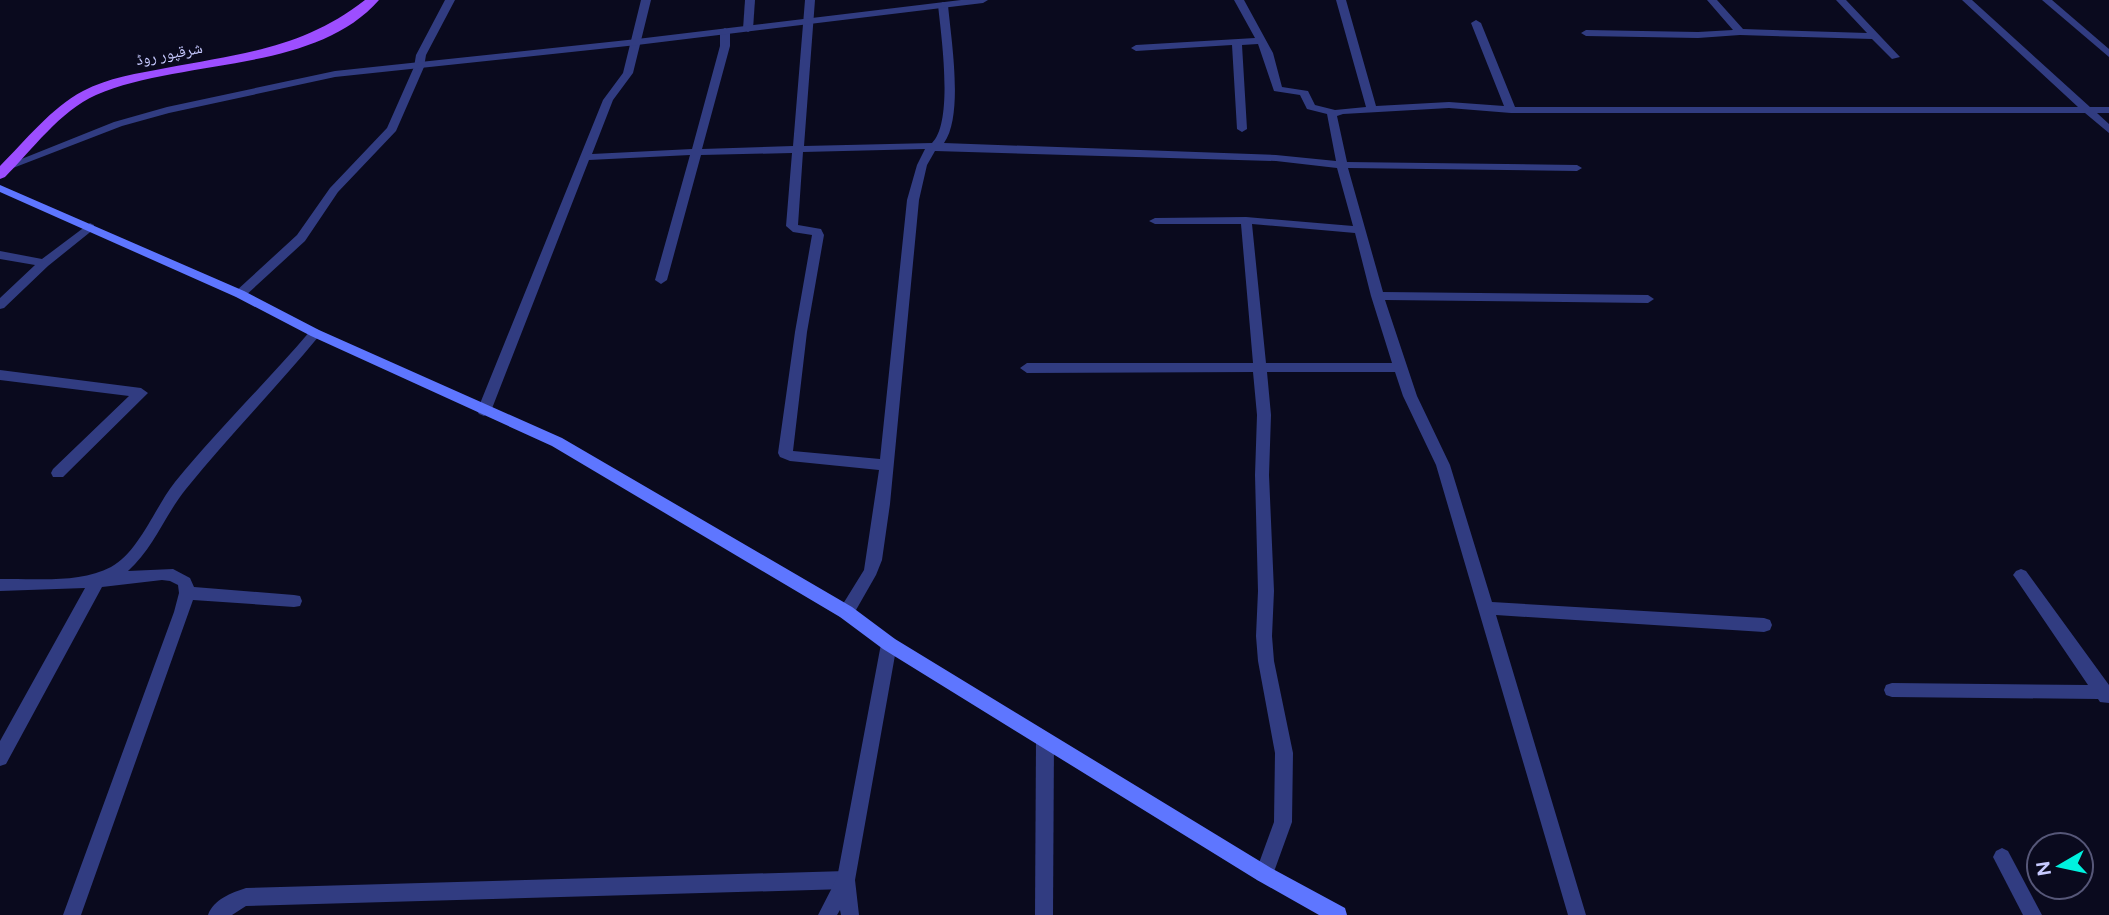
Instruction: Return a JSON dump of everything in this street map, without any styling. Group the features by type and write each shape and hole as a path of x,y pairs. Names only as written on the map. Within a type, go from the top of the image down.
{"main road":[{"name":"شرقپور روڈ","path":"4,170 62,112 89,93 136,77 267,52 304,41 344,23 367,1"},
{"path":"0,188 240,294 315,334 557,442 846,612 889,644 1265,874 1338,915"}],"street":[{"path":"240,294 301,238 334,190 392,129 421,55 450,0"},
{"path":"484,411 608,100 628,73 646,0"},
{"path":"748,29 750,0"},
{"path":"810,0 792,226 797,230 817,231 818,235 801,332 785,453 789,456 884,465"},
{"path":"4,170 118,124 167,110 335,74 637,42 983,0"},
{"path":"1239,0 1270,58 1278,89 1304,93 1311,107 1334,113 1449,105 1511,110 2109,110"},
{"path":"1341,0 1371,110"},
{"path":"1712,0 1740,32"},
{"path":"1841,0 1895,57"},
{"path":"1968,0 2109,130"},
{"path":"2047,0 2109,54"},
{"path":"846,612 871,571 874,560 883,503 884,465 909,220 923,160 944,136 949,73 943,5"},
{"path":"1476,23 1511,110"},
{"path":"661,280 725,46 725,31"},
{"path":"1586,33 1698,35 1740,32 1875,36"},
{"path":"1136,48 1261,41"},
{"path":"1237,42 1242,129"},
{"path":"1334,113 1332,118 1342,165 1377,296 1410,396 1443,465 1577,915"},
{"path":"586,157 933,146 1276,158 1342,165 1577,168"},
{"path":"1155,221 1246,220 1360,230"},
{"path":"1246,220 1264,415 1264,636 1283,753 1283,822 1265,874"},
{"path":"0,305 44,263 90,227"},
{"path":"0,255 44,263"},
{"path":"1377,296 1648,299"},
{"path":"0,758 98,580 119,570 134,556 178,489 223,434 274,383 315,334"},
{"path":"1027,368 1401,366"},
{"path":"0,375 141,393 58,473"},
{"path":"0,585 173,575 185,582 187,593 72,915"},
{"path":"2021,575 2107,696"},
{"path":"187,593 294,601"},
{"path":"1485,608 1764,625"},
{"path":"850,915 846,880 889,644"},
{"path":"1892,690 2107,696"},
{"path":"1044,915 1045,740"},
{"path":"2002,857 2033,915"},
{"path":"217,915 234,901 246,897 846,880"},
{"path":"827,915 846,880"}]}
